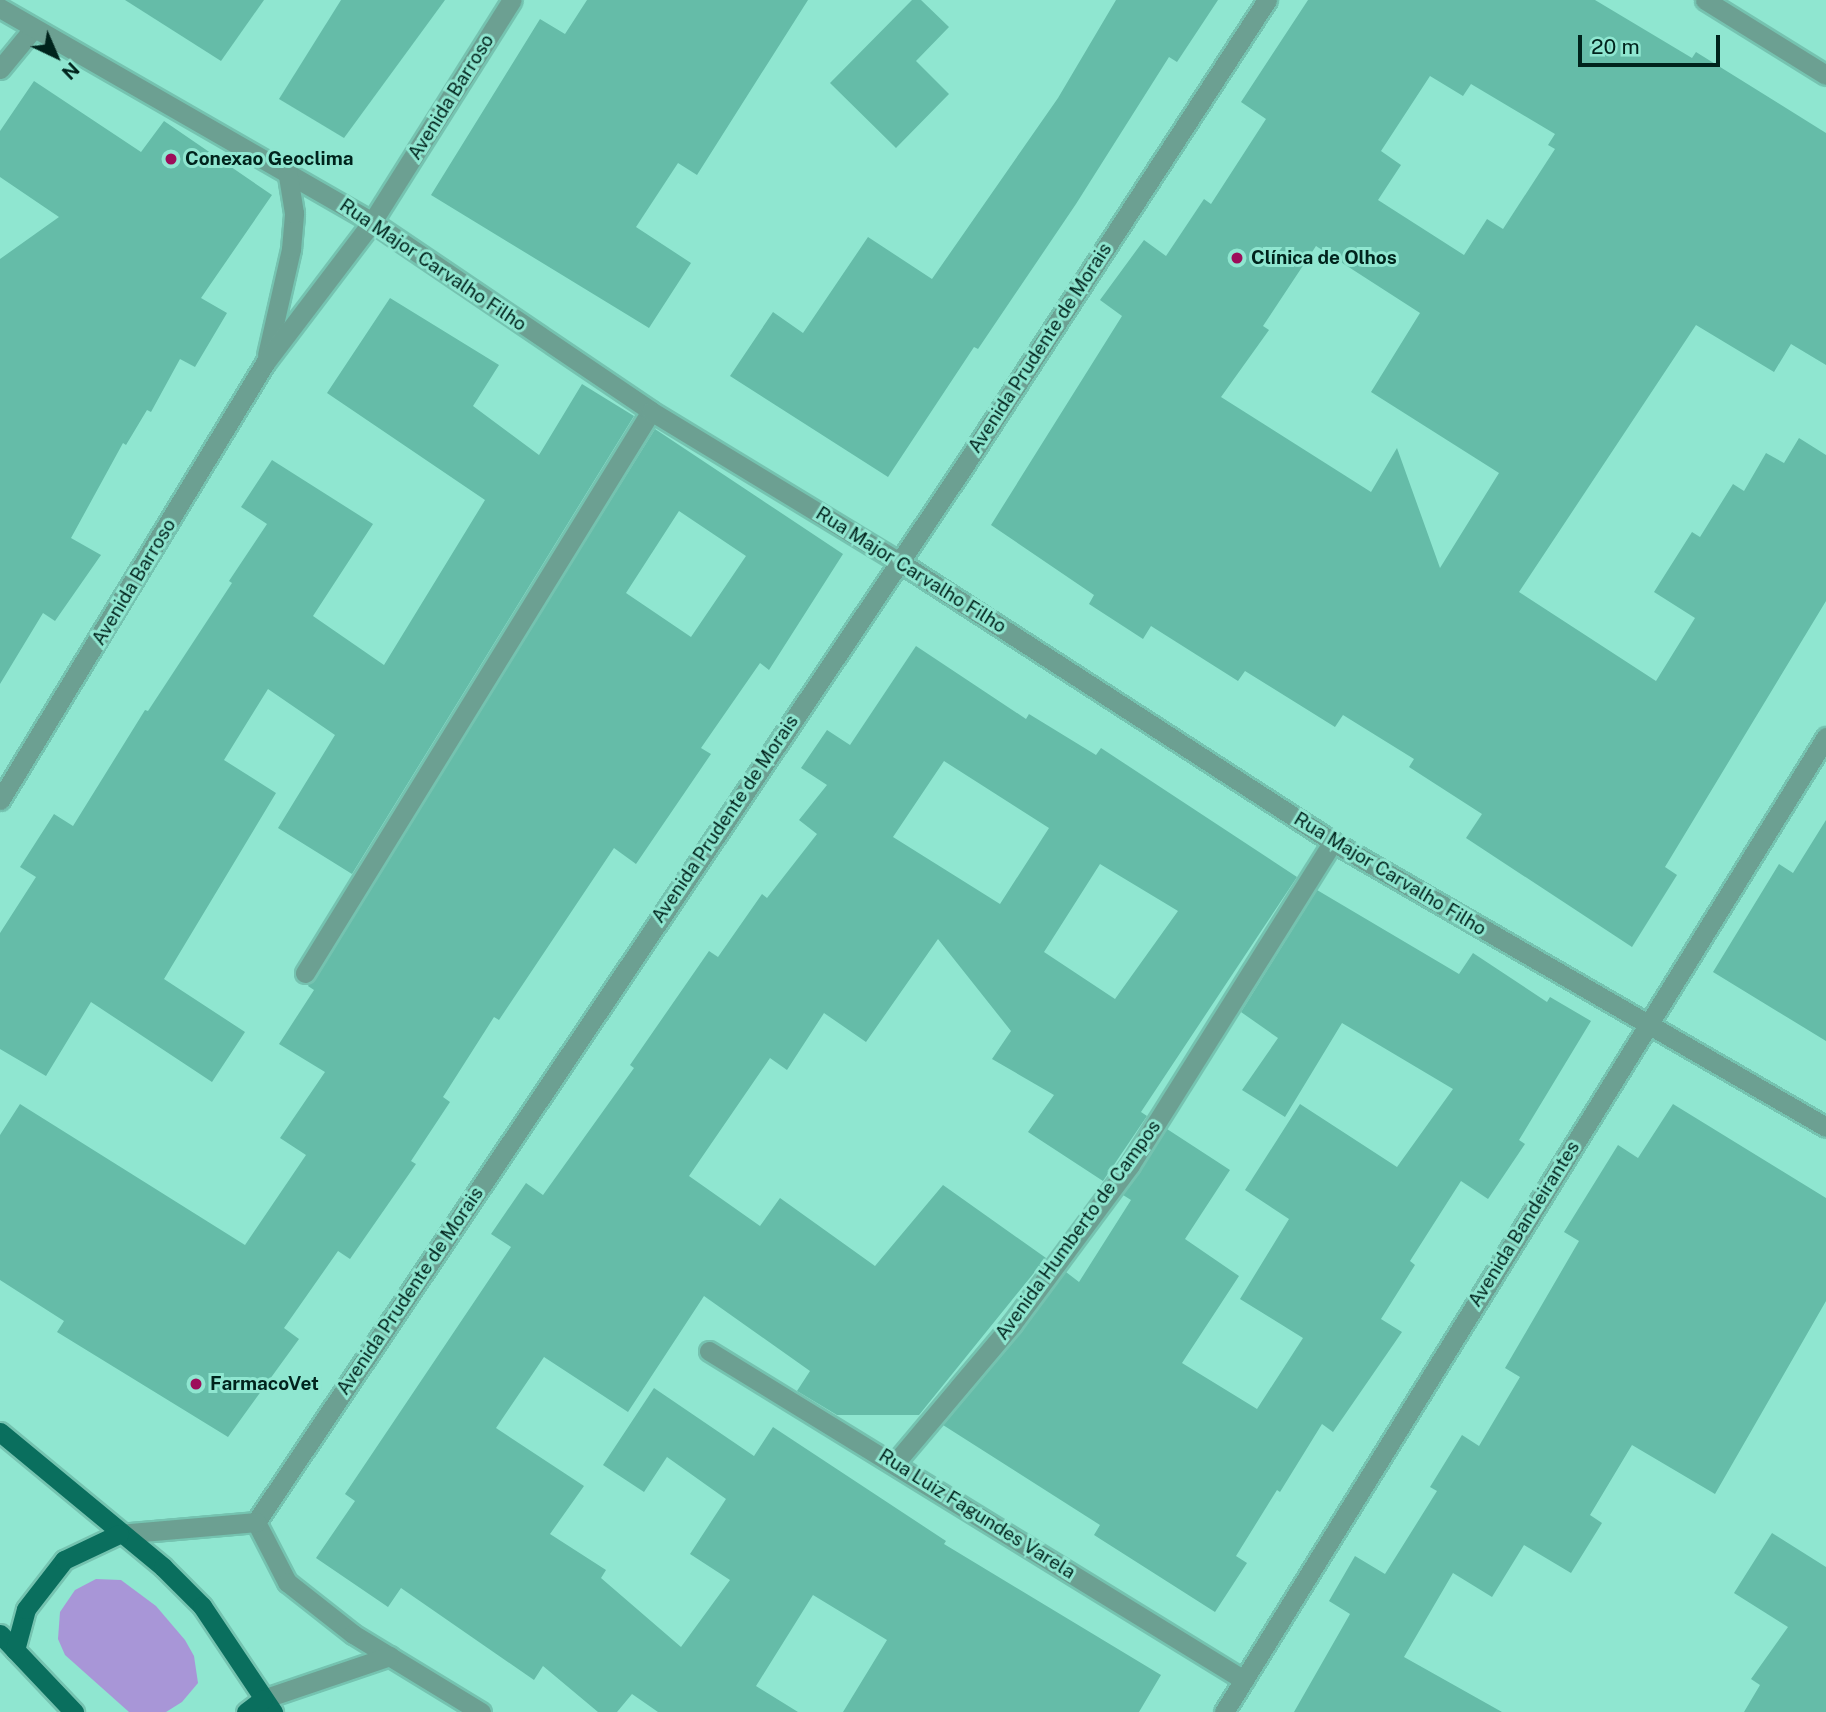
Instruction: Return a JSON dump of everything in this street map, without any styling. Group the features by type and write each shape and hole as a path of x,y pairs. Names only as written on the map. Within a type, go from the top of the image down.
{"main road":[{"path":"0,1432 119,1534 163,1567 202,1606 236,1650 268,1705 246,1712"},
{"path":"15,1650 26,1609 64,1560 119,1534"},
{"path":"0,1634 75,1712"}],"street":[{"name":"Avenida Barroso","path":"0,800 57,711 265,363 372,222 512,0"},
{"name":"Avenida Prudente de Morais","path":"256,1522 898,561 1267,0"},
{"path":"1705,0 1826,75"},
{"name":"Rua Major Carvalho Filho","path":"0,8 287,170 372,222 652,411 898,561 1333,842 1826,1127"},
{"path":"0,69 33,29"},
{"name":"Avenida Barroso","path":"265,363 291,250 294,213 287,170"},
{"path":"305,973 652,411"},
{"name":"Avenida Bandeirantes","path":"1224,1712 1826,737"},
{"name":"Avenida Humberto de Campos","path":"895,1463 1012,1324 1130,1165 1333,842"},
{"name":"Rua Luiz Fagundes Varela","path":"709,1351 895,1463 1244,1681"},
{"path":"119,1534 256,1522 287,1582 353,1634 481,1712"},
{"path":"268,1705 390,1656"}],"shaded area":[{"path":"96,1579 121,1580 156,1606 185,1640 194,1656 198,1683 182,1702 166,1712 129,1712 65,1655 58,1639 60,1612 75,1590"}],"building":[{"path":"125,0 264,0 221,61"},
{"path":"341,0 445,0 344,138 279,99"},
{"path":"587,0 808,0 697,175 678,163 636,227 691,263 649,328 431,195 540,19 565,34"},
{"path":"912,0 921,0 949,27 916,61 949,94 896,148 830,83"},
{"path":"1116,0 1218,0 1177,62 1169,57 1076,204 978,349 974,347 888,477 730,376 773,312 803,333 868,237 932,279 1058,98"},
{"path":"1308,0 1595,0 1692,58 1696,52 1826,133 1826,365 1791,344 1774,372 1696,325 1519,592 1656,681 1695,618 1654,592 1692,532 1700,537 1733,484 1744,491 1766,453 1784,463 1799,438 1826,455 1826,601 1665,867 1677,875 1632,947 1466,838 1482,814 1409,767 1414,759 1343,715 1335,727 1245,671 1238,681 1151,626 1143,639 1089,604 1094,595 991,525 1122,316 1100,300 1144,240 1166,256 1204,199 1211,204 1266,119 1241,102","holes":["1430,76 1463,96 1471,84 1555,134 1548,145 1555,149 1503,229 1487,219 1464,255 1378,200 1401,165 1381,151","1316,246 1420,313 1371,392 1499,473 1440,568 1397,448 1371,492 1221,397 1269,330 1263,326"]},
{"path":"34,81 141,152 164,121 272,195 201,298 227,313 195,367 180,359 151,412 147,410 126,445 123,443 71,538 101,555 55,621 43,613 0,684 0,259 59,217 0,177 0,131"},
{"path":"390,298 499,365 473,406 539,455 582,384 634,416 352,874 278,828 335,735 268,689 224,760 276,793 164,979 245,1032 212,1082 91,1002 46,1076 0,1049 0,933 36,877 20,867 54,814 73,826 145,710 148,711 232,583 229,581 267,524 241,507 272,460 373,524 313,616 384,665 485,500 327,393"},
{"path":"655,429 843,554 769,670 760,663 701,748 711,754 636,864 614,848 499,1020 494,1017 443,1097 450,1102 411,1161 416,1164 350,1259 338,1251 284,1328 299,1339 228,1437 57,1332 64,1321 0,1280 0,1135 20,1104 245,1245 306,1155 280,1138 325,1072 279,1044 314,990 308,986","holes":["679,511 746,556 691,637 626,593"]},
{"path":"916,646 1026,719 1029,714 1096,755 1101,748 1297,877 1141,1112 1147,1116 1103,1181 1028,1132 1054,1095 992,1059 1011,1031 938,939 866,1042 824,1013 787,1070 770,1058 689,1176 760,1226 780,1198 875,1266 943,1185 1046,1258 919,1415 837,1415 797,1391 810,1371 704,1296 628,1412 544,1357 496,1428 584,1486 550,1534 606,1570 601,1578 681,1647 730,1580 690,1554 726,1499 667,1457 644,1492 603,1465 654,1388 754,1456 773,1427 946,1541 944,1544 1161,1675 1139,1712 843,1712 887,1640 813,1595 756,1686 798,1712 658,1712 632,1694 617,1712 598,1712 543,1666 534,1680 401,1588 388,1607 316,1558 355,1501 345,1494 511,1247 491,1234 526,1183 543,1195 634,1068 630,1065 709,951 718,957 762,894 767,898 817,834 799,820 827,785 801,768 827,730 850,745","holes":["944,761 1049,828 1000,904 893,837","1100,864 1178,911 1115,999 1044,952"]},
{"path":"1826,820 1826,1041 1713,972 1779,864 1793,873"},
{"path":"1317,890 1459,974 1473,953 1547,1002 1550,997 1591,1021 1519,1140 1525,1144 1488,1199 1461,1181 1410,1261 1415,1265 1381,1319 1402,1332 1333,1432 1322,1424 1280,1492 1277,1490 1236,1556 1247,1563 1215,1612 1094,1535 1100,1525 943,1425 1066,1272 1079,1282 1131,1200 1123,1195 1167,1129 1230,1170 1185,1239 1239,1276 1182,1363 1257,1409 1303,1338 1240,1299 1289,1219 1245,1190 1300,1104 1397,1167 1453,1089 1342,1023 1285,1117 1242,1090 1278,1038 1241,1012"},
{"path":"1673,1104 1826,1198 1826,1301 1715,1494 1632,1445 1590,1515 1602,1523 1571,1573 1524,1545 1492,1597 1453,1573 1404,1657 1502,1712 1294,1712 1350,1614 1329,1601 1355,1556 1385,1574 1437,1491 1430,1487 1462,1435 1479,1446 1520,1377 1505,1368 1579,1241 1564,1232 1618,1145 1638,1158"},
{"path":"1772,1533 1826,1567 1826,1712 1744,1712 1760,1685 1751,1679 1788,1627 1734,1593"}],"place":[{"name":"Conexao Geoclima","path":"171,159"},
{"name":"Clínica de Olhos","path":"1237,258"},
{"name":"FarmacoVet","path":"196,1384"}]}
